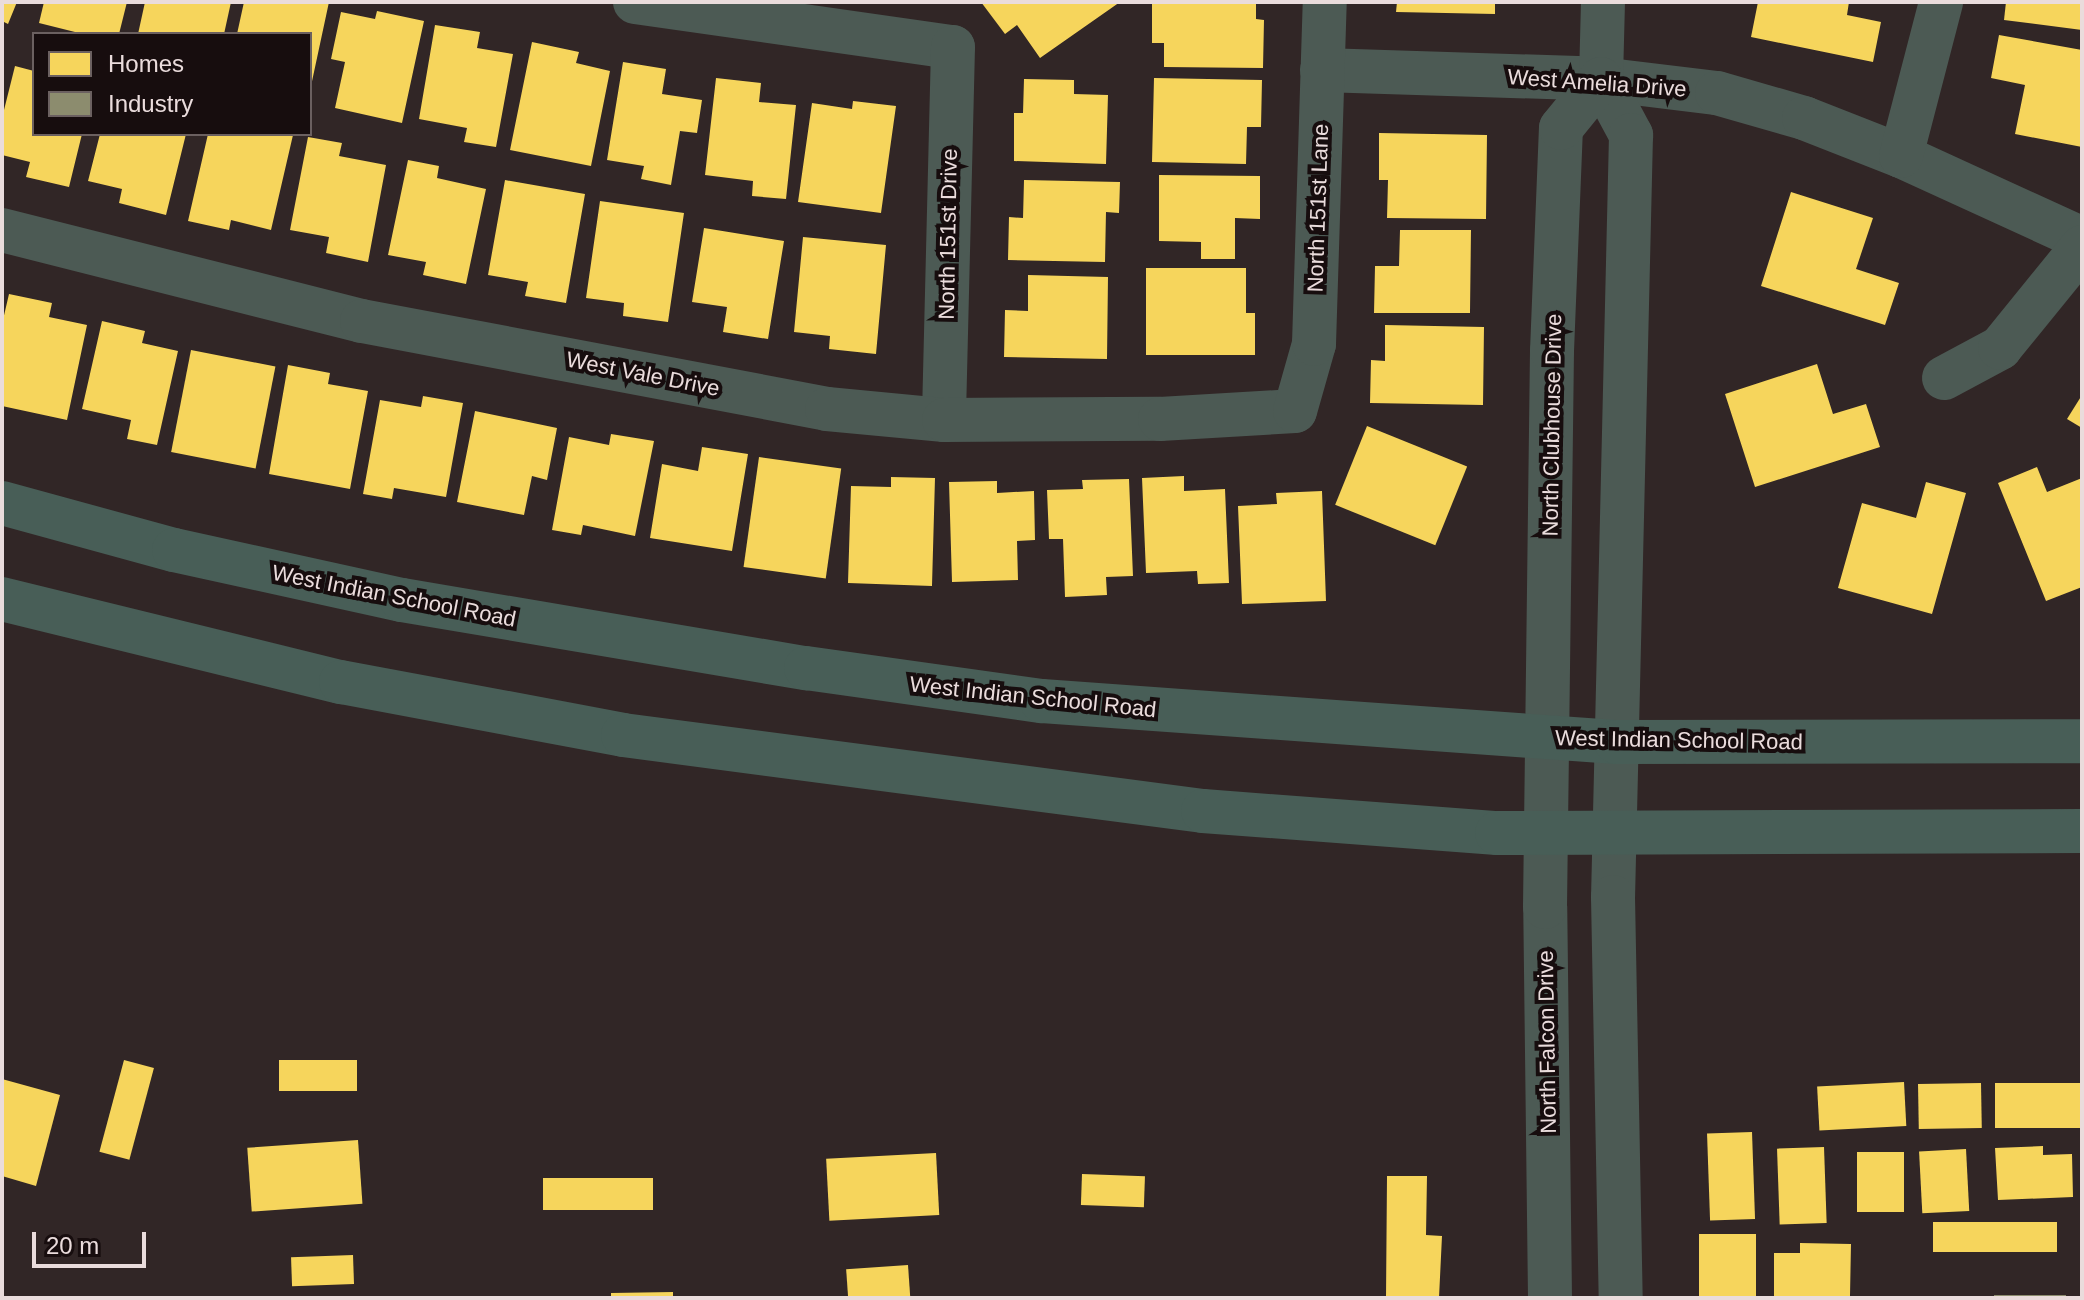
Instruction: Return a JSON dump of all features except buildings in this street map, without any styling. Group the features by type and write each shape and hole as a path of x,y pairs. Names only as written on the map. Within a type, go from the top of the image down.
{"main road":[{"name":"West Indian School Road","path":"2,503 174,550 402,600 820,670 1042,701 1616,742 2082,741"},
{"path":"2,599 341,682 623,735 1203,811 1548,832 2082,831"}],"street":[{"name":"North 151st Drive","path":"635,2 953,47 944,420"},
{"name":"North 151st Lane","path":"1295,411 1314,344 1325,2"},
{"path":"1603,2 1601,79 1631,135 1614,833 1621,1298"},
{"path":"1901,156 1941,2"},
{"name":"West Amelia Drive","path":"1322,70 1601,79 1717,93 1804,118 1901,156 2082,239"},
{"name":"North Clubhouse Drive","path":"1547,785 1552,416 1561,128 1601,79"},
{"name":"West Vale Drive","path":"2,230 362,321 827,409 944,420 1160,419 1295,411"},
{"path":"1944,378 2000,348 2082,247"},
{"path":"1552,416 1622,417"},
{"name":"North Falcon Drive","path":"1547,785 1550,1298"}]}
